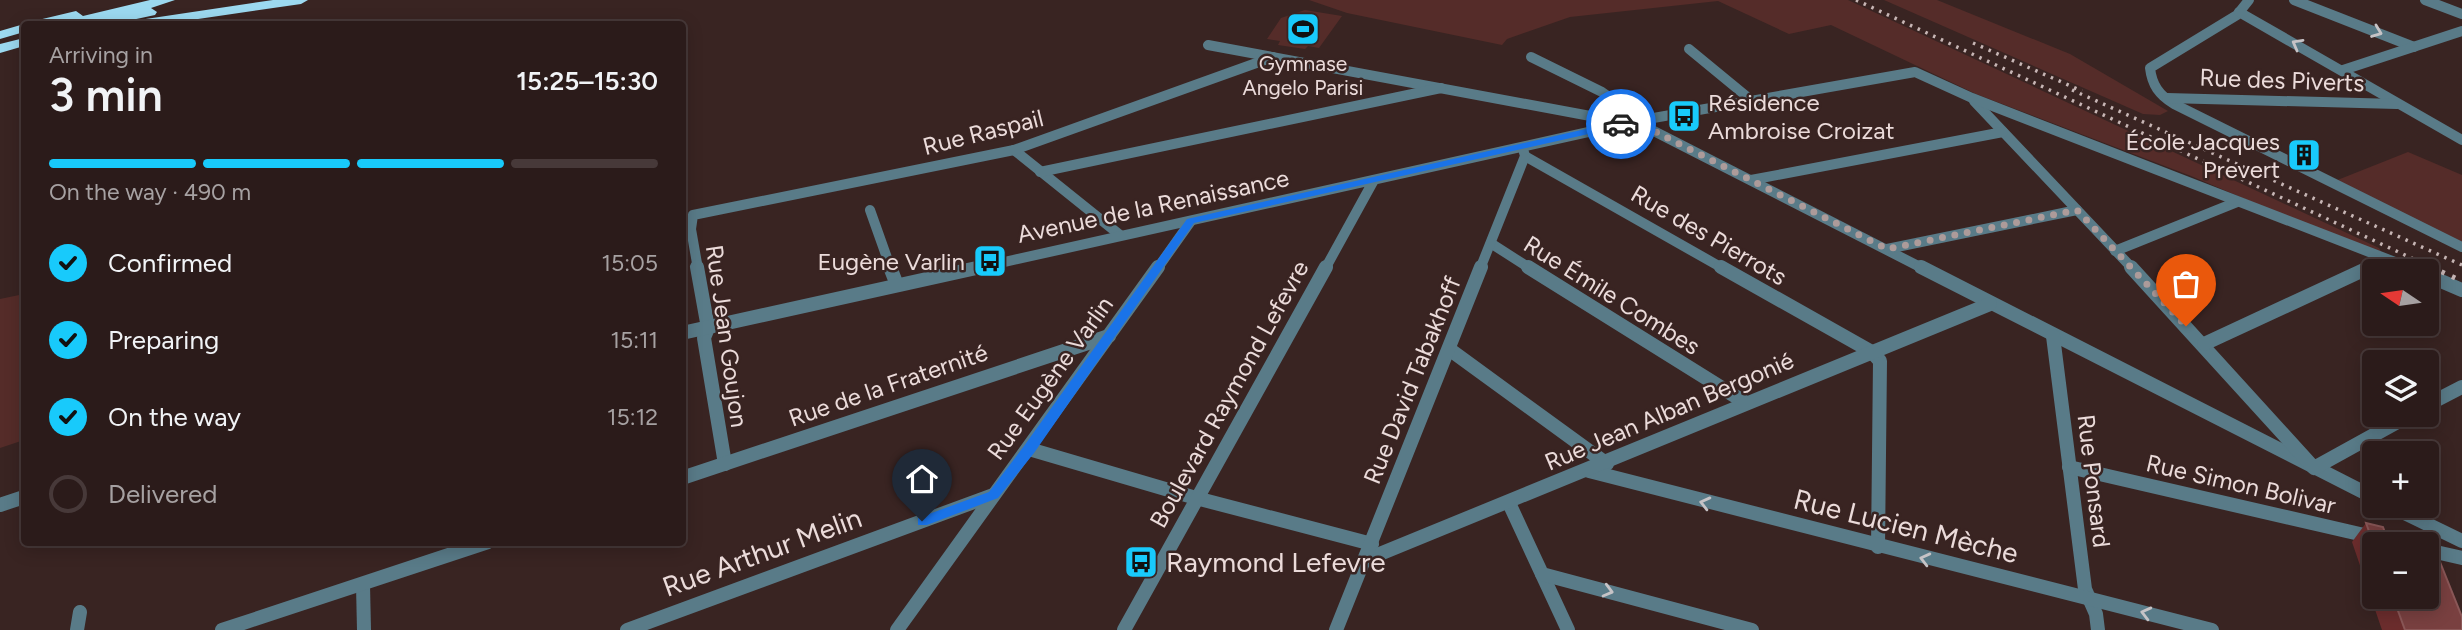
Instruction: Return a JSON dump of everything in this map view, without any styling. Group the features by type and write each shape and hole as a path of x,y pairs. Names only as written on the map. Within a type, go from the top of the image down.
{"highway":[{"path":"50,21 131,0"},
{"path":"77,21 168,0"},
{"path":"110,21 204,0"},
{"path":"159,21 301,0"},
{"path":"0,37 21,29"},
{"path":"0,37 21,34"},
{"path":"0,51 21,46"}],"street":[{"path":"2249,0 2239,12 2150,68 2151,82 2163,98 2462,247"},
{"path":"2294,0 2414,47"},
{"path":"2425,0 2462,14"},
{"path":"2239,12 2460,137"},
{"path":"2343,70 2462,31"},
{"path":"1208,45 1637,121"},
{"path":"1689,49 1751,100"},
{"name":"Rue Raspail","path":"693,215 1014,150 1273,57"},
{"path":"1531,57 1602,92 1637,121 1751,181 2362,492"},
{"name":"Avenue de la Renaissance","path":"686,332 1374,180 1524,151 1637,121 1751,100 1915,72 1972,98"},
{"path":"1040,172 1443,87"},
{"path":"1972,98 2204,344 2314,468"},
{"path":"1972,98 2382,259"},
{"name":"Rue des Piverts","path":"2163,98 2399,104"},
{"path":"1751,181 2003,132"},
{"path":"1014,150 1120,235"},
{"name":"Rue David Tabakhoff","path":"1336,630 1492,244 1524,151"},
{"name":"Rue des Pierrots","path":"1524,151 1872,352"},
{"name":"Boulevard Raymond Lefevre","path":"1124,630 1374,180"},
{"path":"2115,251 2237,202"},
{"path":"870,210 897,285"},
{"path":"1887,249 2077,210"},
{"name":"Rue Jean Goujon","path":"693,215 687,230 708,328 704,338 725,464"},
{"name":"Rue Eugène Varlin","path":"897,630 1191,221"},
{"name":"Rue Émile Combes","path":"1492,244 1746,403"},
{"path":"2204,344 2362,271"},
{"path":"2440,281 2462,290"},
{"name":"Rue Jean Alban Bergonié","path":"1365,561 1990,304"},
{"name":"Rue de la Fraternité","path":"686,477 1109,336"},
{"name":"Rue Ponsard","path":"2053,336 2085,589 2098,630"},
{"path":"1449,349 1606,464"},
{"path":"1872,352 1880,361 1878,547"},
{"path":"2439,399 2462,387"},
{"path":"2314,468 2388,427"},
{"path":"1029,449 1196,498 1372,544"},
{"name":"Rue Simon Bolivar","path":"2069,467 2362,535"},
{"name":"Rue Lucien Mèche","path":"1589,471 1878,547 2212,630"},
{"name":"Rue Arthur Melin","path":"627,630 993,495"},
{"path":"0,505 21,498"},
{"path":"1509,503 1567,630"},
{"path":"2415,518 2462,541"},
{"path":"222,630 476,546"},
{"path":"2439,553 2462,558"},
{"path":"1542,574 1752,630"},
{"path":"363,585 363,630"},
{"path":"77,630 80,612"}],"shaded area":[{"path":"1309,0 1848,0 2379,248 2382,253 2374,254 2191,176 1976,94 1831,25 1789,34 1718,1 1570,17 1507,39 1502,45 1347,13"},
{"path":"1884,0 1937,0 2070,54 2168,111 2160,115 2143,114"},
{"name":"Gymnase Angelo Parisi","path":"1305,10 1342,16 1319,48 1278,45 1280,41 1267,39 1281,18"},
{"path":"2408,152 2462,175 2462,243 2335,181"},
{"path":"21,295 21,441 0,448 0,299"}],"building":[{"path":"2366,523 2383,527 2385,532 2369,532"},
{"path":"2439,560 2462,617 2462,630 2405,630 2397,609 2439,609"}],"railway":[{"path":"1856,0 2413,259"},
{"path":"1973,43 2082,91"},
{"path":"2072,90 2462,265"},
{"path":"2440,271 2462,281"}],"way so far":[{"path":"1621,124 1632,122 1644,126 1887,249 2077,210 2186,326"}],"place":[{"name":"Gymnase Angelo Parisi","path":"1303,29"},
{"name":"Résidence Ambroise Croizat","path":"1684,116"},
{"name":"École Jacques Prevert","path":"2304,155"},
{"name":"Eugène Varlin","path":"990,261"},
{"name":"Raymond Lefevre","path":"1141,562"}],"route":[{"path":"922,521 993,495 1029,449 1191,221 1621,124"}]}
